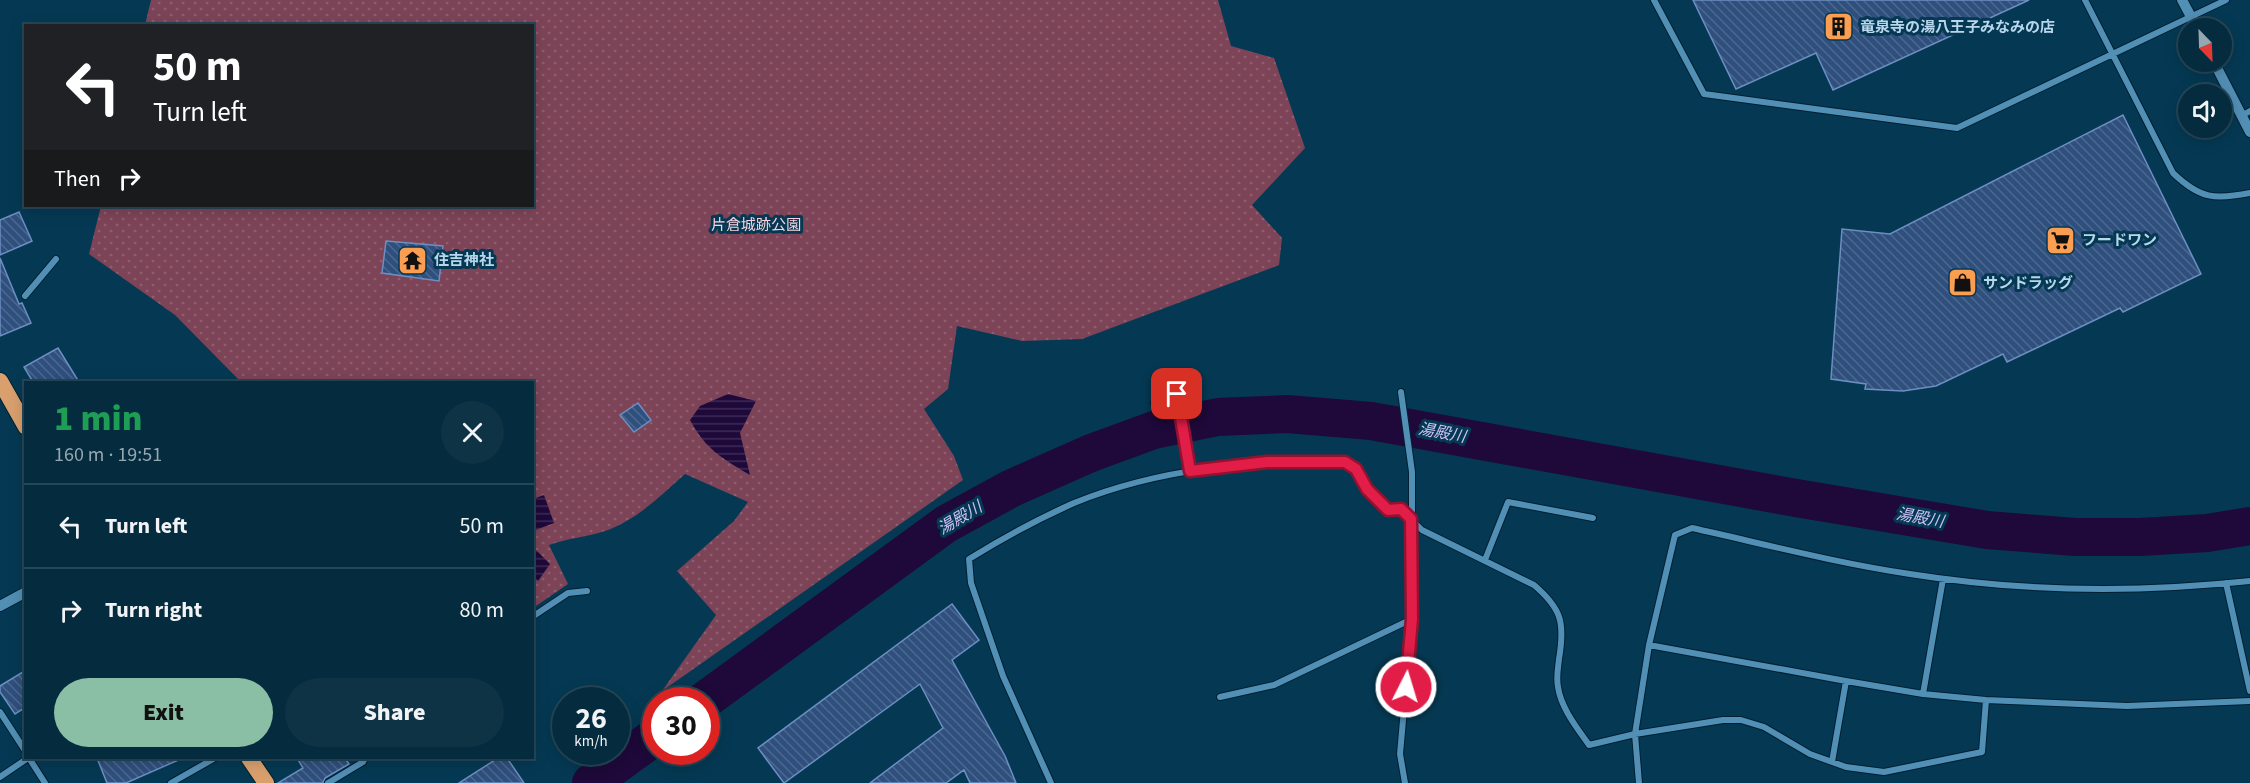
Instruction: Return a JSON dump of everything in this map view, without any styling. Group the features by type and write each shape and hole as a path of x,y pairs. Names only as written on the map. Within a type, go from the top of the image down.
{"highway":[{"path":"0,381 24,423"},
{"path":"250,759 266,783"}],"street":[{"path":"1654,0 1704,94 1957,128 2226,0"},
{"path":"2085,0 2173,173 2188,188 2209,196 2230,197 2250,193"},
{"path":"2182,0 2190,16"},
{"path":"2220,72 2246,113 2250,132"},
{"path":"25,296 56,259"},
{"path":"1154,403 1177,394 1190,468"},
{"path":"1401,395 1412,469 1412,619 1400,754 1404,783"},
{"path":"1051,783 1003,676 971,584 972,573 969,559 1014,532 1075,503 1190,468 1267,462 1345,462 1356,469 1377,500 1388,510 1401,509 1422,530 1534,585 1555,606 1561,620 1563,636 1557,676 1558,691 1569,715 1589,745 1635,734 1715,721 1741,720 1764,728 1810,754 1846,767 1884,772 1982,752 1986,700"},
{"path":"1485,560 1508,502 1593,518"},
{"path":"1639,783 1635,734 1649,645 1676,535 1692,528 1866,566 1943,579 2049,588 2096,589 2147,589 2250,580"},
{"path":"1923,694 1943,579"},
{"path":"2226,583 2250,691"},
{"path":"534,616 568,593 587,591"},
{"path":"0,606 24,593"},
{"path":"1220,698 1274,685 1412,619"},
{"path":"1649,645 1923,694 1986,700 2127,706 2250,700"},
{"path":"1832,762 1846,681"},
{"path":"0,712 24,750"},
{"path":"0,777 27,759"},
{"path":"30,759 45,783"},
{"path":"171,783 213,759"},
{"path":"328,783 364,759"}],"green space":[{"name":"片倉城跡公園","path":"151,0 1218,0 1231,46 1274,58 1305,148 1252,205 1282,238 1279,265 1082,339 1022,341 957,326 948,389 924,409 954,456 963,480 665,687 716,615 677,571 734,521 748,502 685,474 648,507 627,521 598,533 549,545 568,584 534,607 534,381 240,381 175,315 89,254 101,207 534,207 534,24 145,24"}],"shaded area":[{"path":"728,394 756,401 740,433 750,475 709,446 690,420 700,406"},
{"path":"544,495 554,523 534,531 534,499"},
{"path":"534,551 550,564 538,581 534,577"}],"building":[{"name":"竜泉寺の湯八王子みなみの店","path":"1693,0 2029,0 1833,90 1816,53 1736,89"},
{"path":"2123,115 2201,274 2123,312 2120,308 2007,362 2003,354 1936,386 1903,391 1865,389 1866,384 1831,379 1842,229 1890,234"},
{"path":"19,212 32,241 0,255 0,220"},
{"name":"住吉神社","path":"386,241 443,246 439,281 382,273"},
{"path":"0,258 19,304 22,303 31,323 0,336"},
{"path":"58,348 78,381 32,381 24,367"},
{"path":"638,403 651,420 634,432 620,415"},
{"path":"952,604 979,640 952,660 1005,756 1016,783 970,783 964,770 946,783 870,783 943,728 920,684 784,783 758,748"},
{"path":"24,671 24,708 15,714 0,692 0,686"},
{"path":"97,759 181,759 126,783 107,783"},
{"path":"298,759 346,759 349,764 325,778 323,783 278,783 303,768"},
{"path":"496,759 508,759 524,783 459,783"}],"waterway":[{"name":"湯殿川","path":"720,689 946,524 1012,488 1091,453 1154,430 1218,417 1287,414 1371,421 1987,530 2075,537 2140,537 2207,533 2250,526"},
{"name":"湯殿川","path":"591,783 642,746"}],"place":[{"name":"竜泉寺の湯八王子みなみの店","path":"1839,27"},
{"name":"フードワン","path":"2061,240"},
{"name":"住吉神社","path":"413,260"},
{"name":"サンドラッグ","path":"1962,283"}],"route":[{"path":"1177,394 1190,471 1267,462 1345,462 1356,469 1367,489 1388,510 1401,509 1411,519 1412,619 1406,687"}]}
